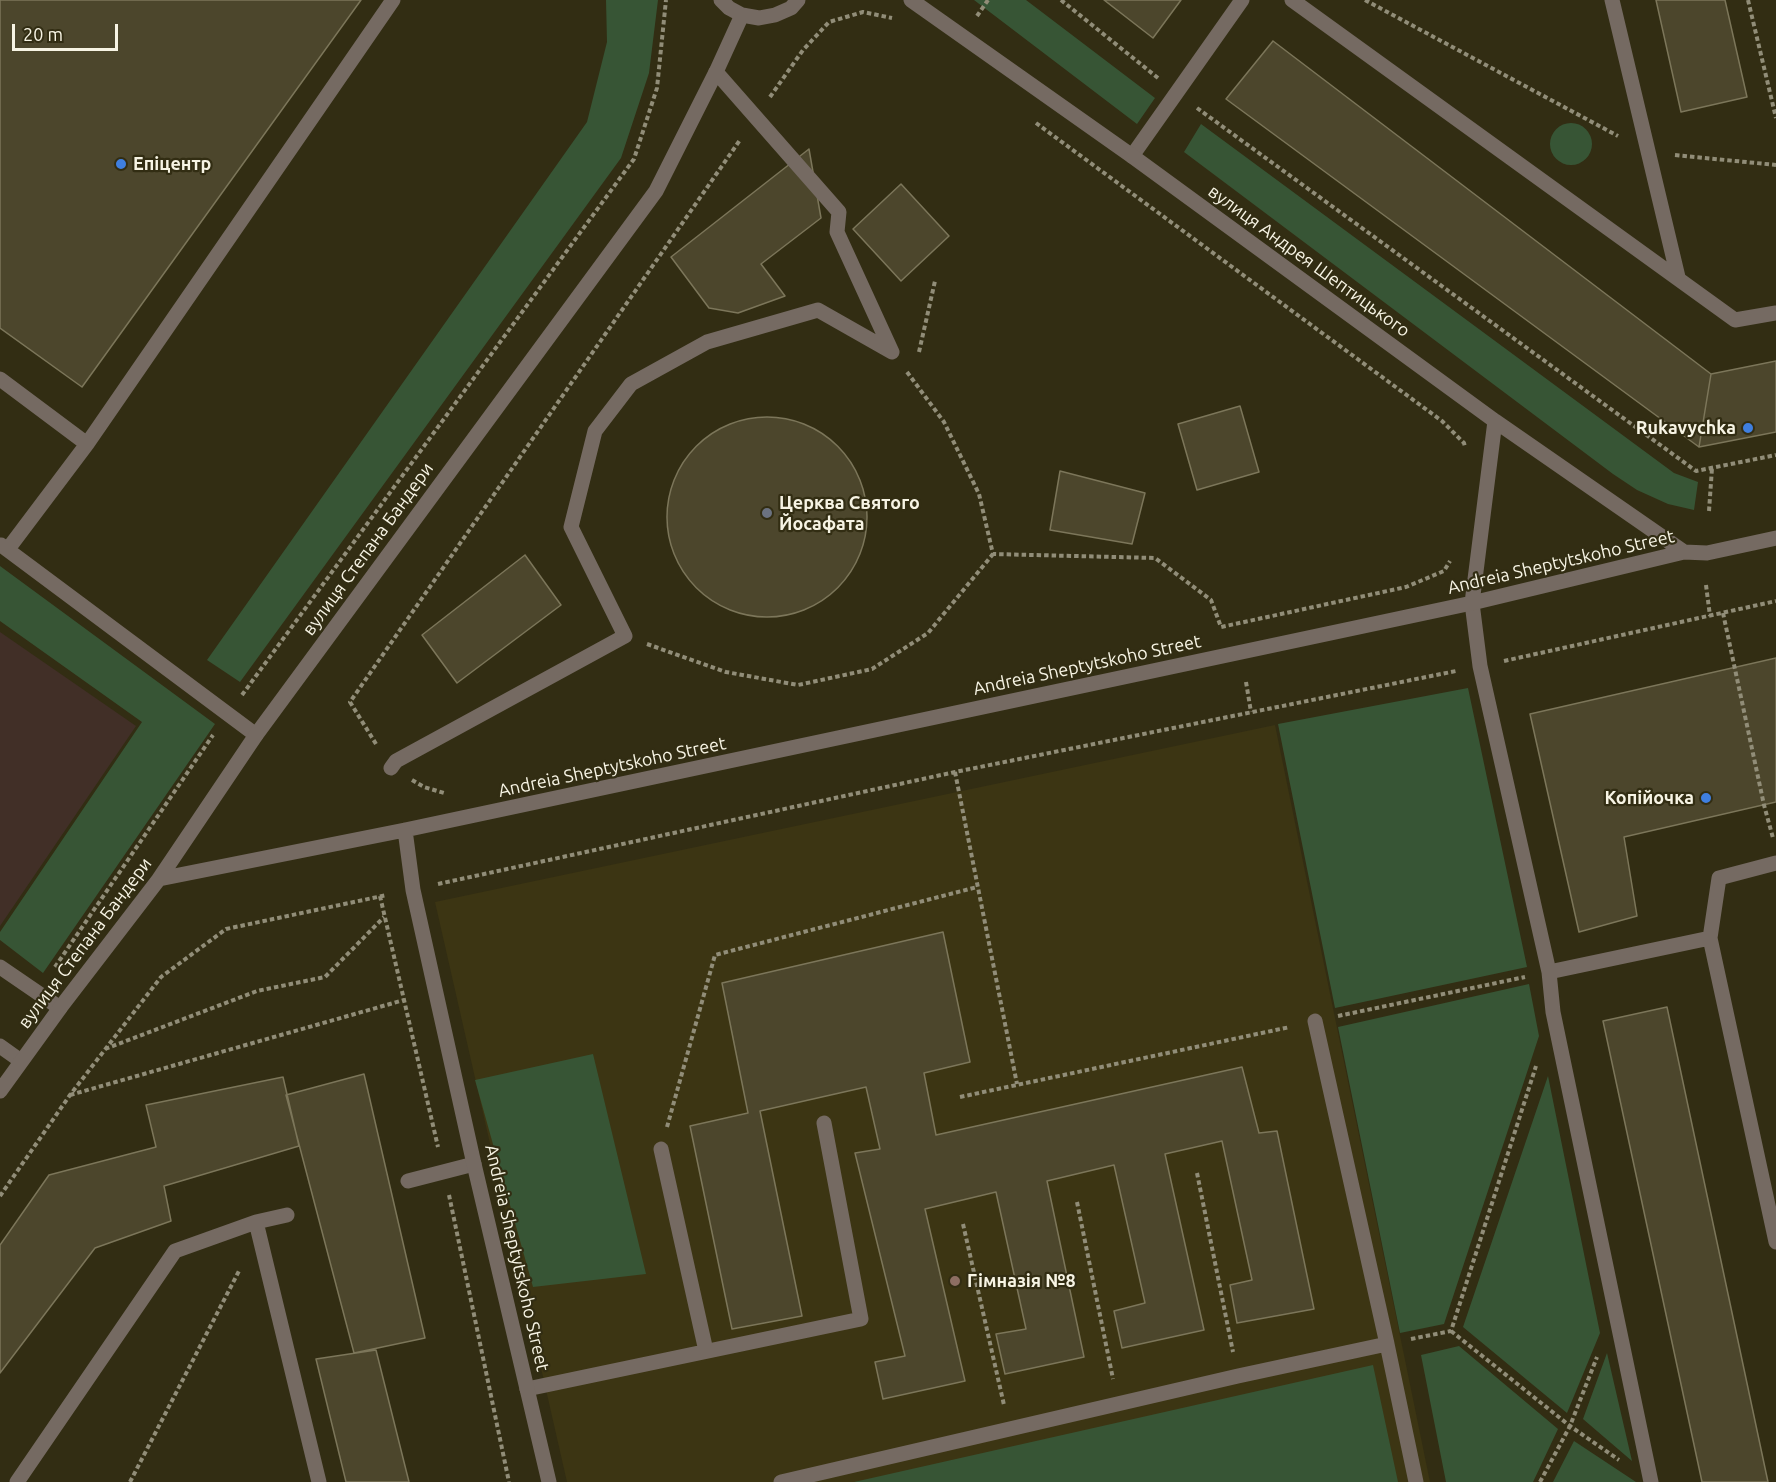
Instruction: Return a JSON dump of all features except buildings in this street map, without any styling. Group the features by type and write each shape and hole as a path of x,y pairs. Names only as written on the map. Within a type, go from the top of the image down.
{"street":[{"path":"256,735 4,547 87,444 393,0"},
{"path":"721,0 729,8 742,15 759,18 775,15 791,8 798,0"},
{"name":"вулиця Андрея Шептицького","path":"911,0 1132,156 1495,421 1684,552"},
{"path":"1132,156 1242,0"},
{"path":"1292,0 1736,320 1776,313"},
{"path":"1612,0 1678,277"},
{"name":"вулиця Степана Бандери","path":"0,1091 60,1008 159,879 256,735 656,190 716,72 742,15"},
{"path":"716,72 839,212 837,232 892,352"},
{"path":"391,768 396,761 625,636 571,527 595,432 632,384 707,342 818,310 892,352"},
{"path":"0,379 87,444"},
{"path":"1495,421 1472,603 1480,666 1549,972 1553,1012 1651,1482"},
{"name":"Andreia Sheptytskoho Street","path":"159,879 405,830 1472,603 1684,552 1707,553 1776,538"},
{"name":"Andreia Sheptytskoho Street","path":"405,830 413,890 474,1164 549,1482"},
{"path":"1775,1237 1710,939 1719,878 1776,863"},
{"path":"1549,972 1710,939"},
{"path":"0,967 60,1008"},
{"path":"1315,1021 1416,1482"},
{"path":"0,1046 21,1061"},
{"path":"527,1389 861,1319 824,1123"},
{"path":"661,1149 706,1351"},
{"path":"408,1181 474,1164"},
{"path":"16,1482 175,1251 257,1228 287,1215"},
{"path":"257,1228 318,1482"},
{"path":"781,1482 1238,1376 1387,1344"}],"path":[{"path":"38,993 228,714 634,159 657,88 666,0"},
{"path":"973,22 988,0"},
{"path":"1061,0 1176,92 1696,471 1776,455"},
{"path":"1365,0 1648,153 1776,165"},
{"path":"1748,0 1776,118"},
{"path":"391,768 350,702 803,50 829,22 862,12 890,16 899,22"},
{"path":"1036,123 1442,421 1464,443 1466,454"},
{"path":"918,357 935,281"},
{"path":"892,352 944,422 979,494 993,554"},
{"path":"913,379 915,368"},
{"path":"1709,511 1712,468"},
{"path":"993,554 1155,558 1211,600 1221,627 1407,587 1444,571 1455,553"},
{"path":"625,636 726,672 798,685 872,669 928,633 993,554"},
{"path":"1706,585 1710,615"},
{"path":"0,1196 69,1095 161,977 226,929 955,772 1480,666 1776,601"},
{"path":"1723,613 1773,839"},
{"path":"1246,682 1251,712"},
{"path":"955,772 1017,1084"},
{"path":"661,1149 715,955 977,887"},
{"path":"105,1049 257,991 325,977 385,916"},
{"path":"960,1097 1549,972"},
{"path":"69,1095 404,1000"},
{"path":"1451,1331 1539,1058"},
{"path":"1197,1173 1238,1376"},
{"path":"1077,1202 1118,1404"},
{"path":"963,1224 1010,1429"},
{"path":"130,1482 257,1228"},
{"path":"1387,1344 1451,1331"},
{"path":"1451,1331 1570,1426 1624,1463"},
{"path":"1540,1482 1570,1426 1599,1353"}],"shaded area":[{"path":"0,632 136,726 0,926"},
{"name":"Гімназія №8","path":"1275,725 1430,1482 567,1482 435,902"}],"green space":[{"path":"606,0 658,0 649,73 621,158 240,682 207,660 587,122 607,42"},
{"path":"974,0 1026,0 1155,98 1137,124"},
{"path":"1571,123 1586,129 1592,144 1586,159 1571,165 1556,159 1550,144 1556,129"},
{"path":"1201,124 1674,473 1698,482 1694,510 1668,504 1637,490 1613,474 1184,152"},
{"path":"0,566 215,724 43,973 0,940 0,932 142,722 0,621"},
{"path":"1468,688 1527,967 1335,1008 1278,724"},
{"path":"1529,984 1539,1036 1444,1324 1400,1333 1338,1027"},
{"path":"593,1054 646,1274 533,1287 475,1080"},
{"path":"1548,1076 1600,1333 1567,1413 1463,1327"},
{"path":"1459,1346 1558,1429 1533,1482 1446,1482 1421,1355"},
{"path":"1607,1353 1632,1461 1583,1419"},
{"path":"1373,1365 1398,1482 854,1482"},
{"path":"1574,1441 1636,1482 1553,1482"}],"place":[{"name":"Епіцентр","path":"121,164"},
{"name":"Rukavychka","path":"1748,428"},
{"name":"Церква Святого Йосафата","path":"767,513"},
{"name":"Копійочка","path":"1706,798"},
{"name":"Гімназія №8","path":"955,1281"}]}
